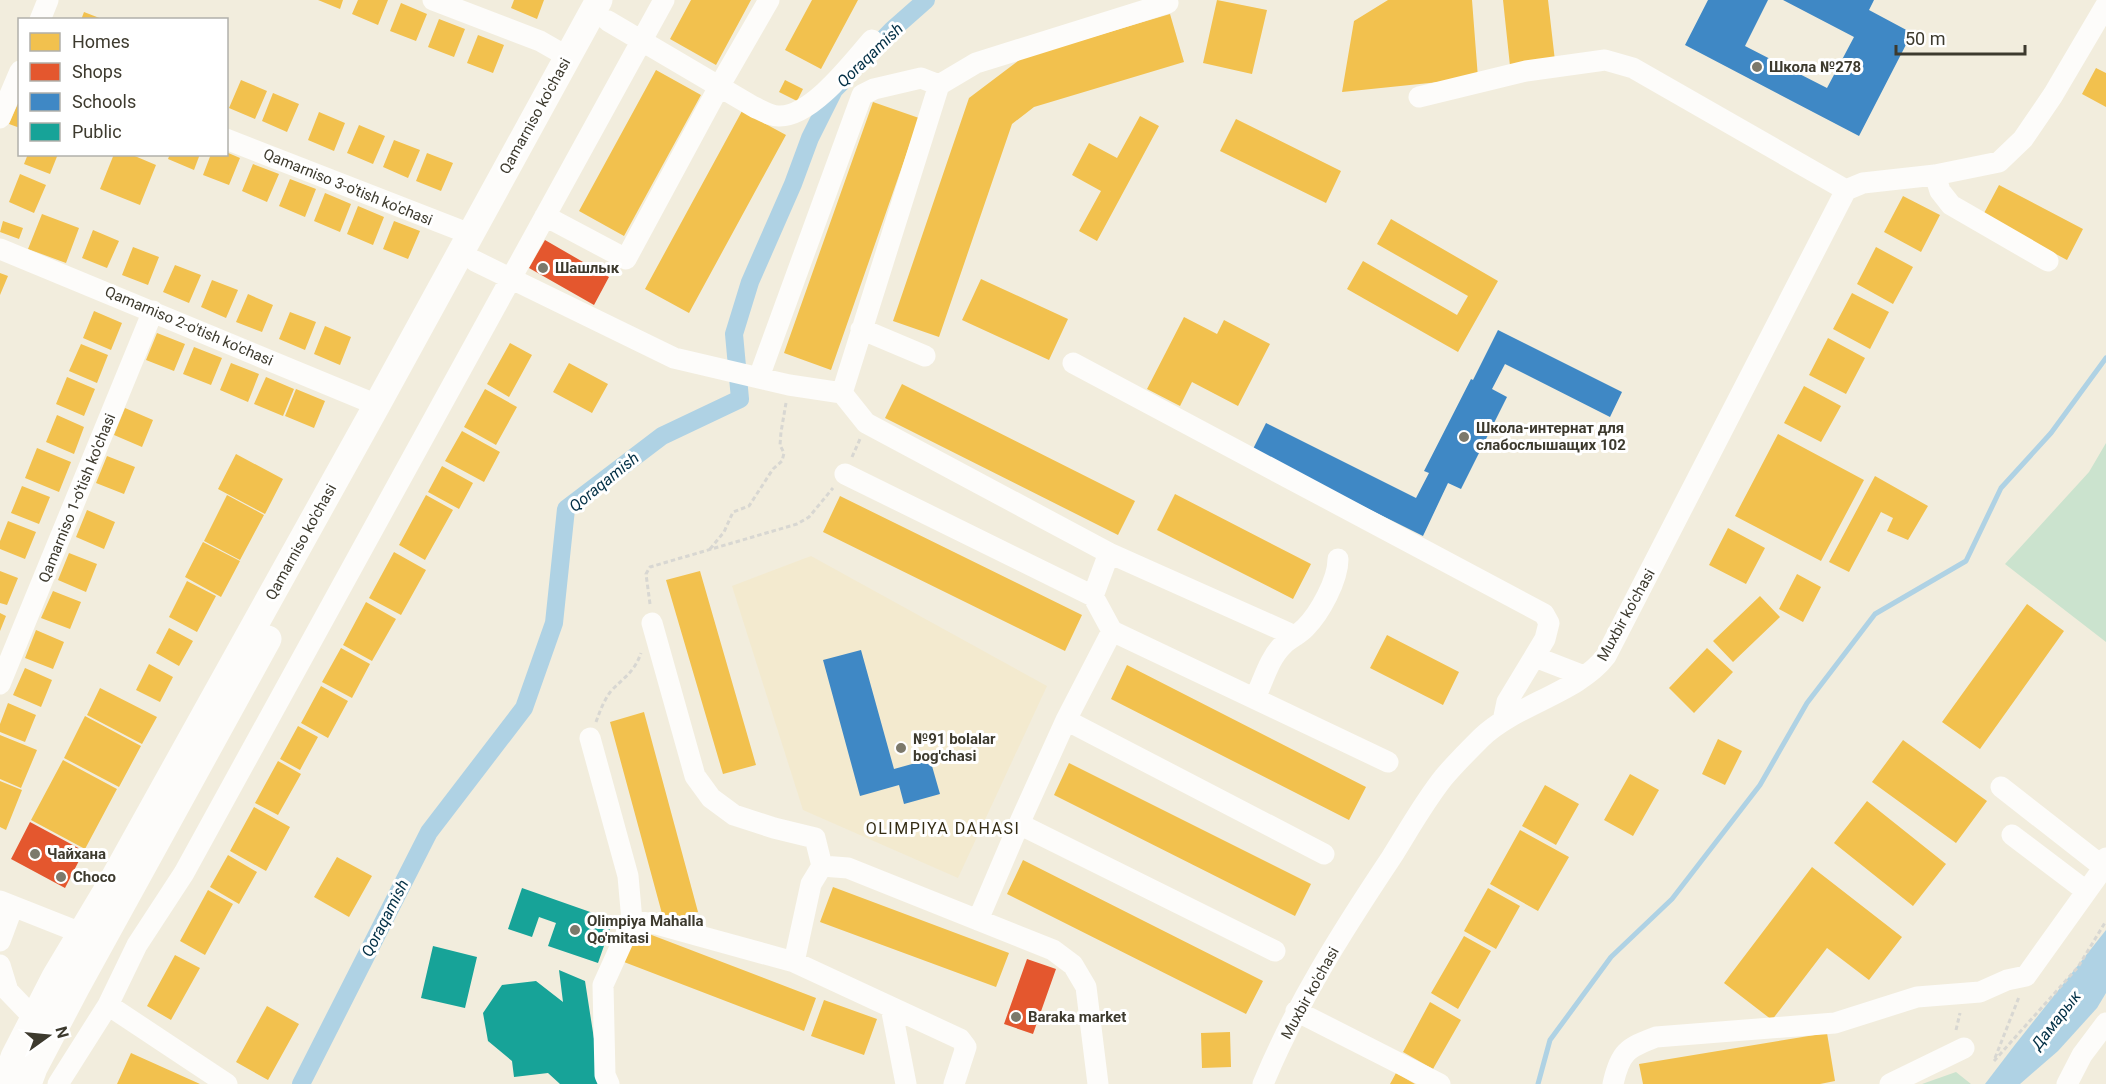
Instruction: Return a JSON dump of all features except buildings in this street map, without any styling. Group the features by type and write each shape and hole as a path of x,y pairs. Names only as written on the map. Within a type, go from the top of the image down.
{"main road":[{"name":"Qamarniso ko'chasi","path":"5,1084 14,1057 33,1018 97,934 110,885 568,57 609,7"},
{"name":"Qamarniso ko'chasi","path":"28,1084 97,934 475,261 609,7"}],"street":[{"path":"41,18 48,0"},
{"path":"433,0 540,41 568,57"},
{"path":"58,1084 108,1005 137,945 184,873 664,0"},
{"path":"545,216 626,259 720,85 769,0"},
{"path":"842,393 939,85 976,63 1168,3"},
{"path":"1419,97 1526,71 1605,60 1633,68 1846,190 1863,183 1935,175 1999,162 2023,139 2053,95 2106,5"},
{"path":"609,7 640,42 720,85 754,107 779,117 806,109 841,76 872,40"},
{"path":"0,118 18,75"},
{"path":"759,377 862,95 874,89 921,78 939,85"},
{"name":"Qamarniso 3-o'tish ko'chasi","path":"228,140 470,234"},
{"path":"1935,175 1940,191 1951,205 2048,261"},
{"name":"Muxbir ko'chasi","path":"1260,1084 1296,1011 1374,882 1444,778 1483,736 1503,721 1584,676 1598,666 1606,656 1846,190"},
{"name":"Qamarniso 2-o'tish ko'chasi","path":"0,249 377,405"},
{"path":"475,261 674,358 789,385 842,393 866,423 1109,553 1295,636"},
{"name":"Qamarniso 1-o'tish ko'chasi","path":"0,684 153,311"},
{"path":"861,329 925,356"},
{"path":"1073,363 1544,614 1549,623 1545,639 1507,702 1503,721"},
{"path":"845,474 1092,596 1112,631 1388,762"},
{"path":"1092,596 1109,553"},
{"path":"1255,698 1282,645 1306,627 1318,610 1338,571 1338,559"},
{"path":"652,623 695,776 711,798 734,815 815,838 822,866 811,884 794,962"},
{"path":"978,920 1066,720 1112,631"},
{"path":"1535,657 1584,676"},
{"path":"1066,720 1324,854"},
{"path":"590,738 628,876 632,921 603,985 605,1075 609,1084"},
{"path":"1613,1084 1617,1065 1632,1046 1656,1037 1834,1023 1917,997 1980,992 2007,980 2026,976 2099,874 2104,862 2001,787"},
{"path":"1019,824 1275,951"},
{"path":"2012,836 2086,891"},
{"path":"822,866 848,868 1053,950 1073,965 1086,987 1098,1084"},
{"path":"0,941 6,904 137,945"},
{"path":"632,921 656,924 794,962 960,1039 966,1047 954,1084"},
{"path":"0,966 8,991 33,1018"},
{"path":"108,1005 227,1084"},
{"path":"891,1007 906,1084"},
{"path":"1296,1011 1440,1084"},
{"path":"2067,1084 2082,1055 2106,1023"},
{"path":"1890,1084 1964,1048"}],"path":[{"path":"709,550 724,532 733,512 749,506 773,469 782,461 784,453 780,445 781,432 789,385"},
{"path":"590,738 602,706 612,691 624,681 639,661 652,623 646,574 650,567 781,530 809,517 845,474 866,423"},
{"path":"2026,976 1994,1061 2078,967 2106,921"},
{"path":"1964,1048 1956,1032 1961,1009 1980,992"}],"shaded area":[{"name":"№91 bolalar bog'chasi","path":"811,556 1047,686 958,878 803,810 732,586"}],"green space":[{"path":"2106,443 2106,642 2005,564 2089,472"},
{"path":"1956,1072 1971,1084 1922,1084"}],"water":[{"name":"Дамарык","path":"2106,930 2106,993 2097,1008 2058,1051 2020,1084 1985,1084 2014,1046"}],"waterway":[{"name":"Qoraqamish","path":"866,57 926,0"},
{"name":"Qoraqamish","path":"301,1084 429,832 524,708 554,623 566,509 662,436 740,399 734,334 750,282 793,184 810,138 834,90 841,83"},
{"path":"1538,1084 1550,1040 1611,957 1672,899 1760,785 1807,703 1875,614 1966,561 2001,488 2051,433 2106,358"}],"place":[{"name":"Школа №278","path":"1757,67"},
{"name":"Шашлык","path":"543,268"},
{"name":"Школа-интернат для слабослышащих 102","path":"1464,437"},
{"name":"№91 bolalar bog'chasi","path":"901,748"},
{"name":"Чайхана","path":"35,854"},
{"name":"Choco","path":"61,877"},
{"name":"Olimpiya Mahalla Qo'mitasi","path":"575,930"},
{"name":"Baraka market","path":"1016,1017"}],"district":[{"name":"OLIMPIYA DAHASI","path":"943,828"}]}
